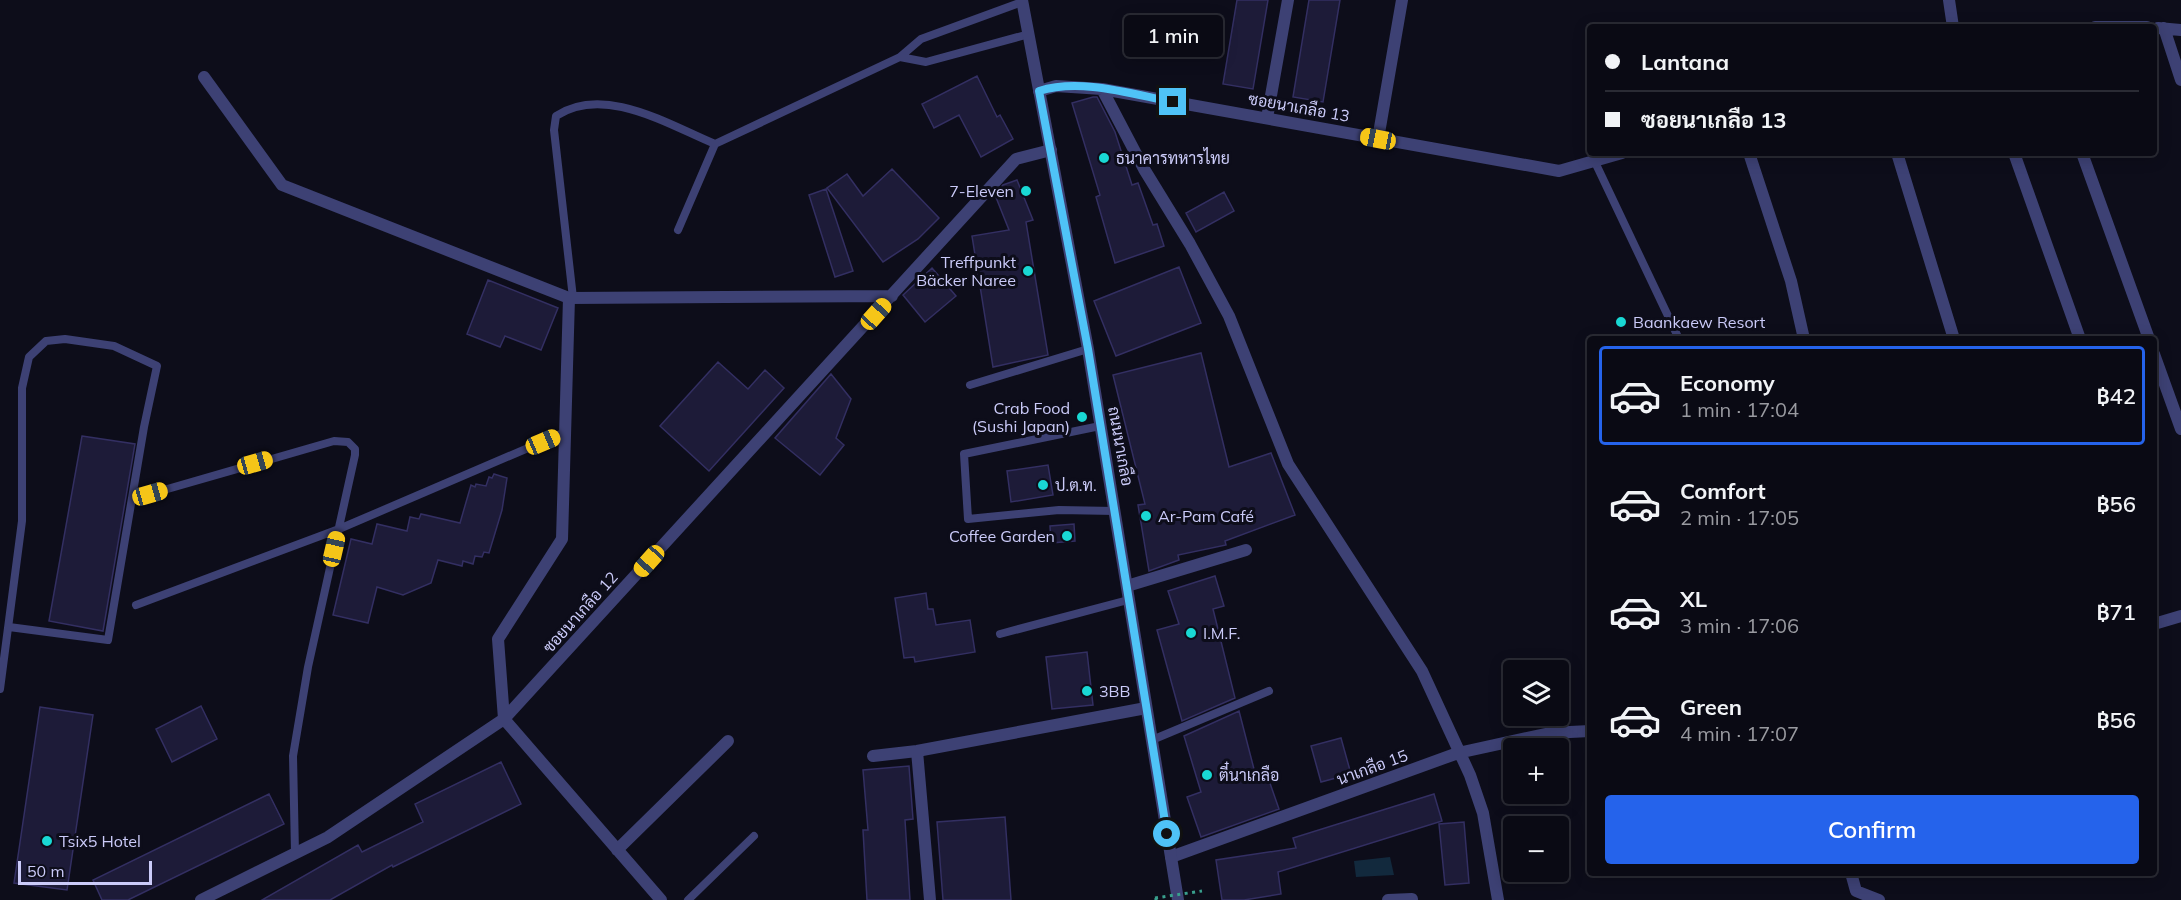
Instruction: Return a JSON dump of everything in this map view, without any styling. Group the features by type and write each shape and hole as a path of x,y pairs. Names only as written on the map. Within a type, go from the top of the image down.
{"street":[{"path":"1267,118 1288,0"},
{"path":"1378,139 1402,0"},
{"path":"1948,0 1952,24"},
{"name":"ถนนนาเกลือ","path":"1022,1 1088,349 1178,900"},
{"path":"2181,30 2159,28 2181,80"},
{"path":"204,77 282,185 571,298 892,296"},
{"name":"ซอยนาเกลือ 13","path":"1039,91 1056,86 1102,89 1559,171 1610,156"},
{"path":"1102,89 1144,169 1190,244 1229,316 1288,464 1412,653 1470,775 1483,813 1498,900"},
{"name":"ซอยนาเกลือ 12","path":"201,900 328,837 504,719 1016,159 1051,150"},
{"path":"1750,156 1791,281 1803,336"},
{"path":"1898,156 1953,336"},
{"path":"2015,156 2079,336"},
{"path":"2083,156 2148,336"},
{"path":"571,298 563,433 562,539 498,639 504,719 661,900"},
{"path":"2157,362 2181,429"},
{"path":"1126,586 1246,550"},
{"path":"2157,623 2181,616"},
{"path":"873,756 917,751 1146,708"},
{"name":"นาเกลือ 15","path":"1171,857 1458,753 1550,733 1587,731"},
{"path":"617,850 728,741"},
{"path":"917,751 930,900"},
{"path":"1852,876 1856,891 1879,900"},
{"path":"1388,900 1412,899"}],"lane":[{"path":"678,230 715,144 900,57 921,39 1022,1"},
{"path":"900,57 926,62 1029,34"},
{"path":"571,298 554,130 556,116 568,108 608,103 715,144"},
{"path":"1594,160 1678,336"},
{"path":"0,689 22,521 22,388 29,357 46,341 65,339 114,346 157,366 144,427 108,640 9,627"},
{"path":"970,385 1088,349"},
{"path":"1100,426 964,454 968,519 1059,510 1115,511"},
{"path":"136,605 339,529 563,433"},
{"path":"150,494 342,440 351,445 356,455 308,667 293,756 295,853"},
{"path":"1000,634 1128,600"},
{"path":"1152,740 1269,691"},
{"path":"688,900 754,836"}],"path":[{"path":"1156,899 1202,891"}],"water":[{"path":"1390,857 1394,875 1356,877 1354,861"}],"building":[{"path":"1237,0 1268,0 1253,89 1223,84"},
{"path":"1309,0 1340,0 1323,102 1293,97"},
{"path":"977,76 997,117 1000,115 1013,139 981,157 959,115 934,128 922,104"},
{"path":"1097,97 1115,132 1132,185 1138,183 1153,225 1157,224 1164,246 1115,263 1096,197 1100,195 1072,103"},
{"path":"892,169 939,218 918,239 883,262 827,188 847,174 863,196"},
{"path":"1017,180 1033,220 1026,222 1048,355 993,367 972,236 1009,230 995,195 1003,185"},
{"path":"826,189 853,271 835,277 809,195"},
{"path":"1224,192 1234,211 1196,232 1186,213"},
{"path":"1179,267 1201,323 1116,356 1094,301"},
{"path":"932,268 956,296 925,322 903,295"},
{"path":"488,280 558,308 541,350 505,336 500,347 467,334"},
{"path":"1201,353 1229,467 1271,453 1295,515 1225,541 1226,545 1178,555 1179,560 1149,571 1138,505 1145,504 1113,375"},
{"path":"718,362 748,389 765,370 784,388 709,471 660,426"},
{"path":"831,374 851,399 836,438 844,445 820,475 775,438"},
{"path":"82,436 135,444 103,631 49,621"},
{"path":"1048,465 1053,495 1011,502 1007,471"},
{"path":"494,474 507,478 502,510 489,553 484,552 482,557 475,556 473,564 463,561 462,566 438,560 431,583 403,595 377,587 368,623 333,615 351,539 372,544 377,524 407,531 410,517 419,519 421,514 460,523 471,485 486,486 489,477 492,478"},
{"path":"1074,524 1075,541 1051,543 1050,526"},
{"path":"1215,576 1224,606 1213,609 1235,698 1182,721 1157,630 1179,624 1168,591"},
{"path":"926,593 928,609 933,609 936,625 970,620 975,652 915,662 914,657 904,658 895,598"},
{"path":"1087,652 1093,705 1052,709 1046,657"},
{"path":"201,706 217,739 172,762 156,729"},
{"name":"Tsix5 Hotel","path":"40,707 93,715 67,890 14,883"},
{"path":"1239,711 1255,773 1265,769 1279,809 1201,837 1187,797 1201,792 1184,736"},
{"path":"1341,738 1351,774 1321,782 1311,746"},
{"path":"501,762 521,804 393,867 392,865 330,900 262,900 358,845 362,852 423,822 415,804"},
{"path":"909,766 913,819 905,820 910,900 867,900 863,830 868,830 863,770"},
{"path":"269,794 284,824 128,900 102,900 93,880"},
{"path":"1434,794 1442,821 1278,872 1281,894 1244,900 1222,900 1216,860 1296,848 1293,838"},
{"path":"1005,817 1011,900 943,900 937,822"},
{"path":"1464,822 1469,883 1445,885 1439,824"}],"place":[{"name":"ธนาคารทหารไทย","path":"1104,158"},
{"name":"7-Eleven","path":"1026,191"},
{"name":"Treffpunkt Bäcker Naree","path":"1028,271"},
{"name":"Baankaew Resort","path":"1621,322"},
{"name":"Crab Food (Sushi Japan)","path":"1082,417"},
{"name":"ป.ต.ท.","path":"1043,485"},
{"name":"Ar-Pam Café","path":"1146,516"},
{"name":"Coffee Garden","path":"1067,536"},
{"name":"I.M.F.","path":"1191,633"},
{"name":"3BB","path":"1087,691"},
{"name":"ตี๋นาเกลือ","path":"1207,775"},
{"name":"Tsix5 Hotel","path":"47,841"}],"route":[{"path":"1167,834 1088,349 1039,91 1056,86 1102,89 1173,102"}]}
